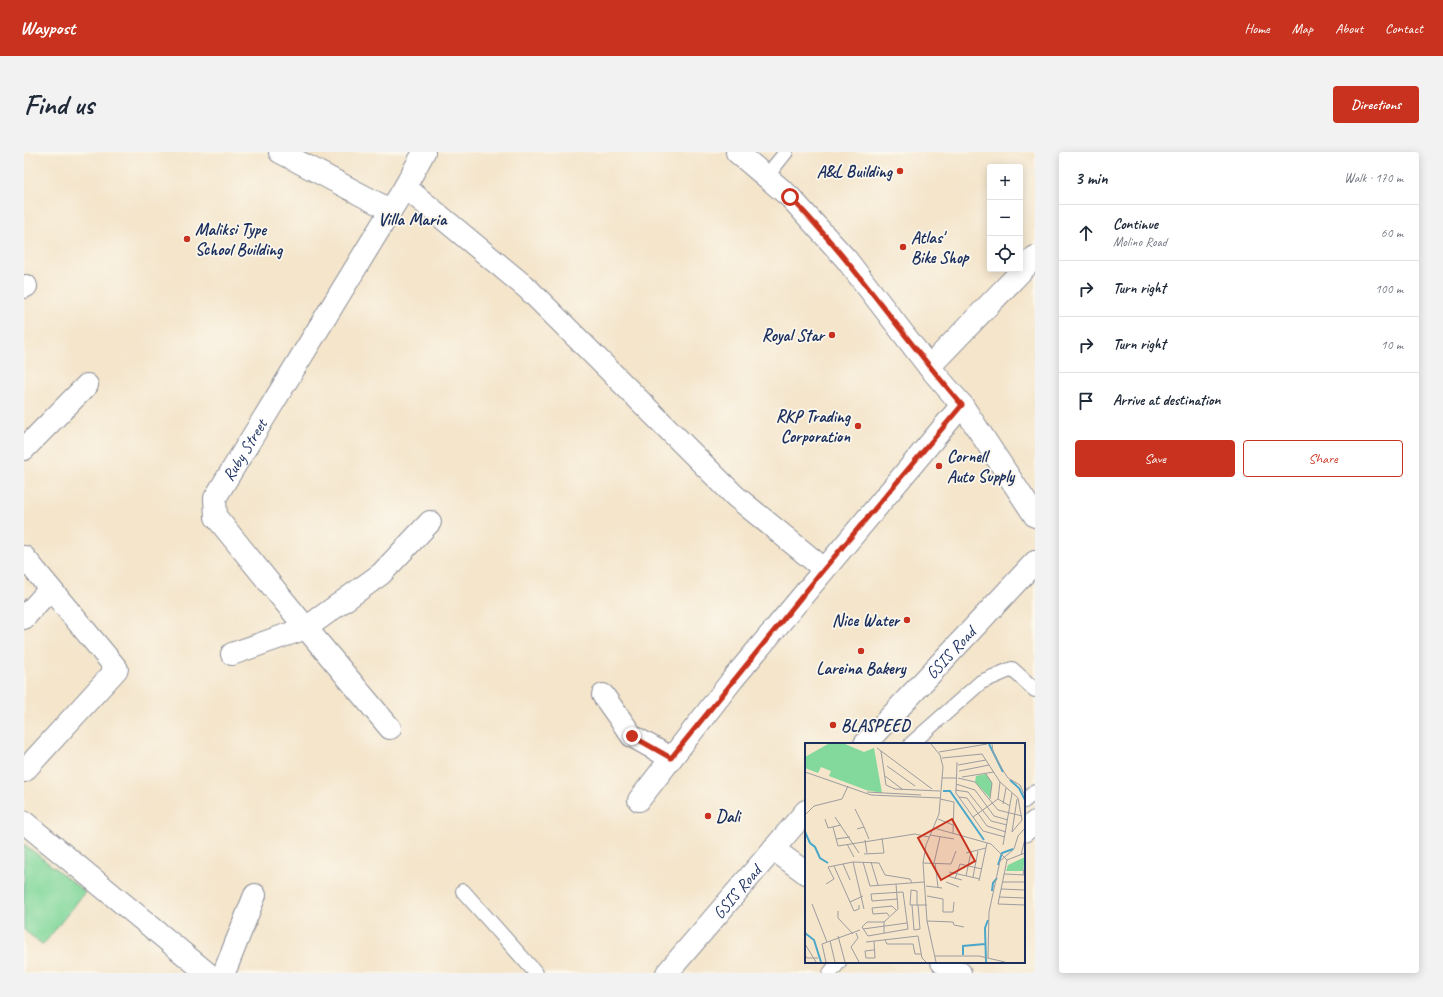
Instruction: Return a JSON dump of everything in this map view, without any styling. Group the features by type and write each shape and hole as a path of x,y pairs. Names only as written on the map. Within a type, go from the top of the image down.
{"street":[{"path":"280,152 390,210"},
{"name":"Ruby Street","path":"390,728 216,517 215,498 405,187 424,152"},
{"path":"747,155 766,177 790,197 813,220 846,259 929,367 962,405 1035,516"},
{"path":"405,187 528,289 735,496 824,569"},
{"path":"929,367 1035,257"},
{"path":"24,449 87,385"},
{"path":"639,800 671,758 824,569 962,405"},
{"path":"232,654 306,628 381,574 430,522"},
{"path":"24,557 117,669 24,771"},
{"name":"GSIS Road","path":"866,743 1035,562"},
{"path":"24,618 50,588"},
{"path":"602,695 632,736 671,758"},
{"name":"GSIS Road","path":"667,973 805,812"},
{"path":"24,822 207,973"},
{"path":"1025,830 1035,822"},
{"path":"773,849 805,872"},
{"path":"224,973 255,895"},
{"path":"944,963 960,973"}],"lane":[{"path":"766,177 786,152"},
{"path":"912,743 981,682 1012,669 1035,690"},
{"path":"1025,800 1035,792"},
{"path":"463,891 536,973"},
{"path":"830,973 838,963"}],"green space":[{"path":"24,844 85,892 43,945 24,930"}],"place":[{"name":"A&L Building","path":"900,171"},
{"name":"Maliksi Type School Building","path":"187,239"},
{"name":"Atlas' Bike Shop","path":"903,247"},
{"name":"Royal Star","path":"832,335"},
{"name":"RKP Trading Corporation","path":"858,426"},
{"name":"Cornell Auto Supply","path":"939,466"},
{"name":"Nice Water","path":"907,620"},
{"name":"Lareina Bakery","path":"861,651"},
{"name":"BLASPEED","path":"833,725"},
{"name":"Dali","path":"708,816"}],"district":[{"name":"Villa Maria","path":"412,219"}],"route":[{"path":"632,736 671,758 733,679 962,405 929,367 846,259 813,220 790,197"}]}
